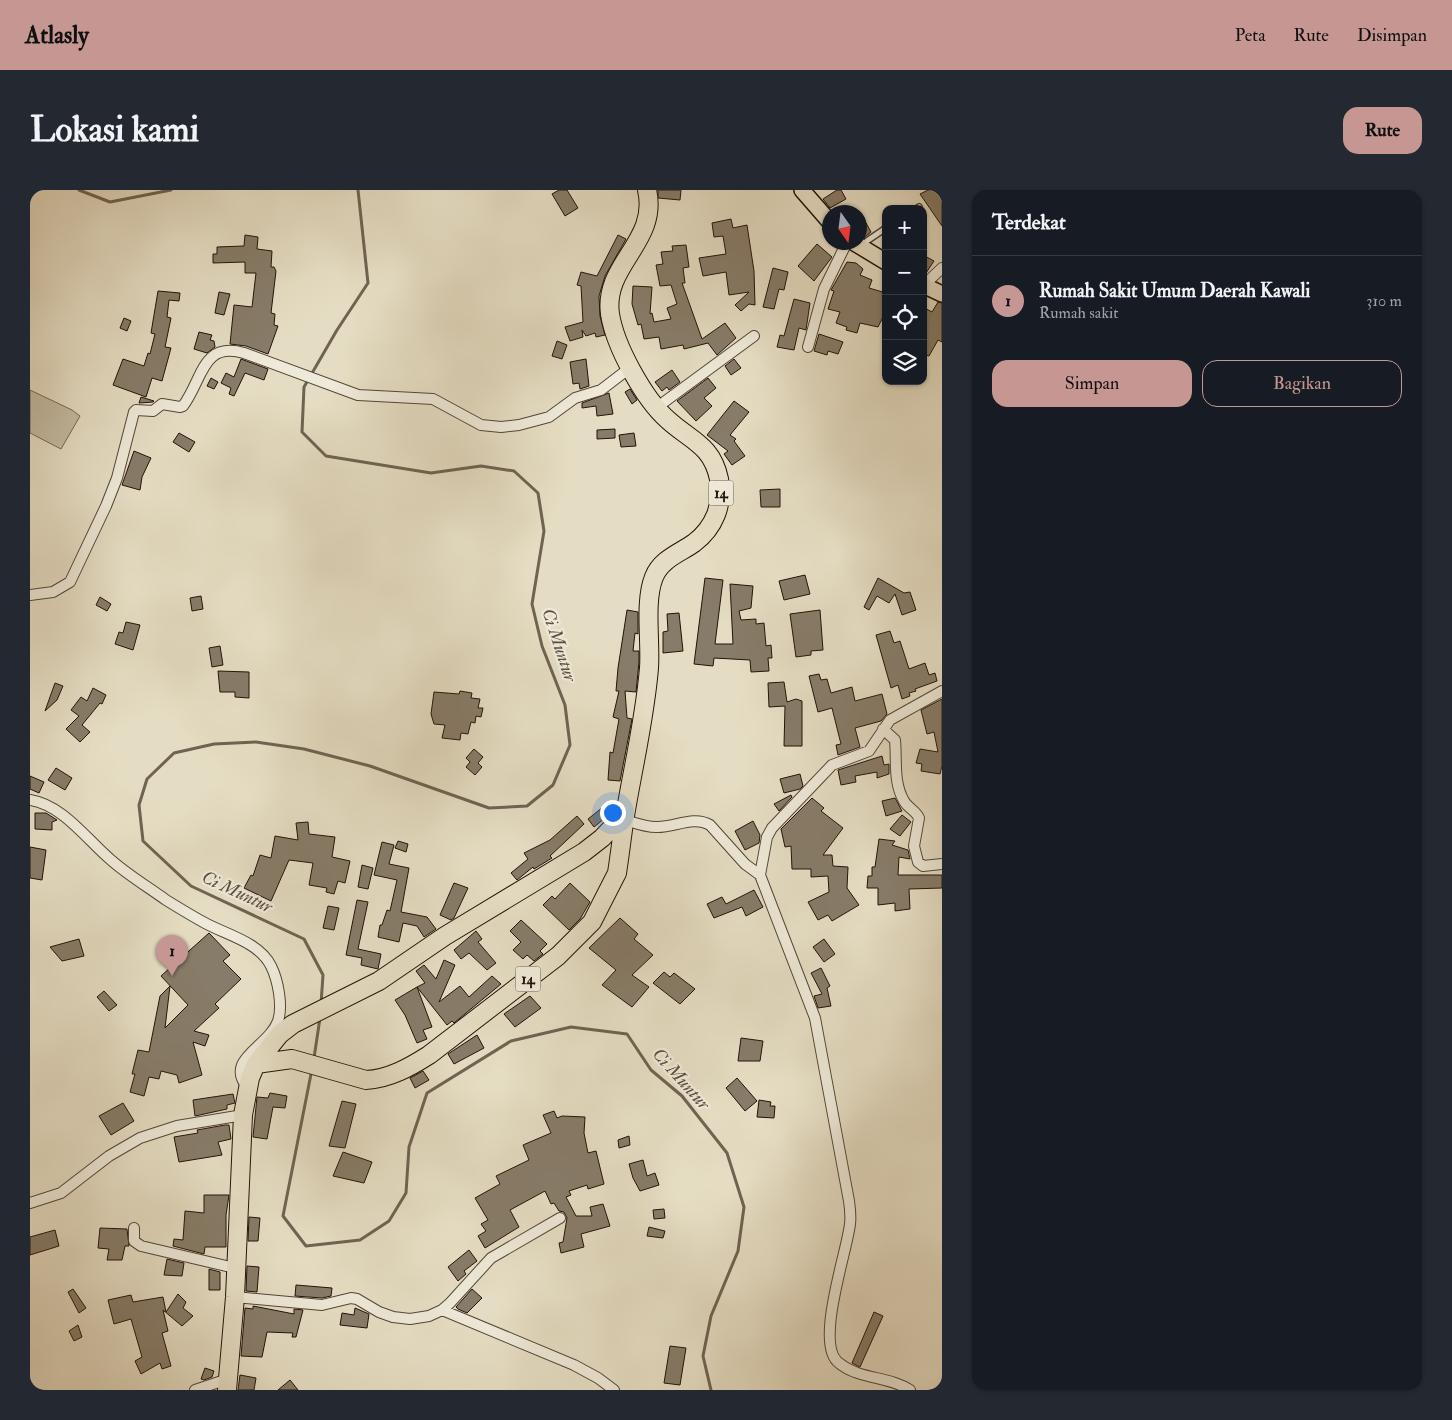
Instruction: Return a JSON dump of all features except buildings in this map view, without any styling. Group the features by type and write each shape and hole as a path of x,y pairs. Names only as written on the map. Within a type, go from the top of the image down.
{"highway":[{"name":"14","path":"256,1064 292,1058 358,1079 374,1079 408,1068 422,1060 558,956 592,922 610,889 617,873 644,705 649,668 650,594 654,577 669,558 694,543 714,522 721,493 717,469 709,452 668,420 656,408 631,367 613,329 610,312 610,292 616,277 647,224 650,213 647,190"},
{"path":"228,1385 235,1297 243,1115 248,1088 256,1064 280,1034 293,1024 379,981 445,936 584,852 625,817"}],"main road":[{"path":"802,190 822,212"},
{"path":"864,250 882,260"},
{"path":"927,286 942,294"}],"street":[{"path":"808,347 824,290 849,250"},
{"path":"927,282 942,268"},
{"path":"656,408 754,336"},
{"path":"30,595 53,592 70,582 114,485 135,411 153,411 162,404 181,407 213,354 226,349 244,352 293,372 366,397 433,399 445,404 473,422 501,427 519,425 549,417 576,398 601,390 631,367"},
{"path":"910,1390 849,1369 838,1363 829,1348 837,1283 850,1226 849,1201 815,1018 760,874 767,837 772,828 829,767 869,751 883,729 896,716 942,691"},
{"path":"883,729 895,741 897,782 901,796 920,818 914,846 918,862 923,866 942,864"},
{"path":"30,800 43,803 57,811 111,861 171,903 253,946 263,954 271,965 280,1008 277,1022 265,1040 241,1063 239,1070 241,1080 248,1088"},
{"path":"625,817 656,827 690,821 704,821 710,824 744,864 760,874"},
{"path":"30,1203 61,1193 114,1152 146,1136 178,1126 243,1115"},
{"path":"235,1297 322,1305 351,1298 358,1299 379,1312 392,1317 410,1319 429,1316 442,1310 492,1258 560,1218"},
{"path":"134,1228 134,1241 141,1246 235,1268"},
{"path":"442,1310 574,1365 598,1378 614,1390"},
{"path":"195,1390 228,1385"}],"lane":[{"path":"867,237 882,230"}],"shaded area":[{"path":"30,390 72,410 80,416 61,449 30,433"}],"waterway":[{"name":"Ci Muntur","path":"79,190 110,202 171,190"},
{"name":"Ci Muntur","path":"321,1004 323,975 304,939 191,886 143,841 139,805 147,779 174,753 214,744 256,742 304,749 370,766 489,808 527,806 553,785 570,745 565,705 542,646 532,604 544,531 538,493 514,471 481,466 431,473 326,456 302,432 304,387 337,330 368,283 358,190"},
{"name":"Ci Muntur","path":"314,1058 320,1018"},
{"name":"Ci Muntur","path":"312,1069 283,1216 306,1246 360,1240 389,1221 406,1193 409,1147 427,1093 511,1041 571,1027 627,1034 651,1070 682,1096 727,1153 744,1207 738,1251 711,1316 703,1356 711,1390"}],"place":[{"name":"Rumah Sakit Umum Daerah Kawali","path":"172,976"}]}
